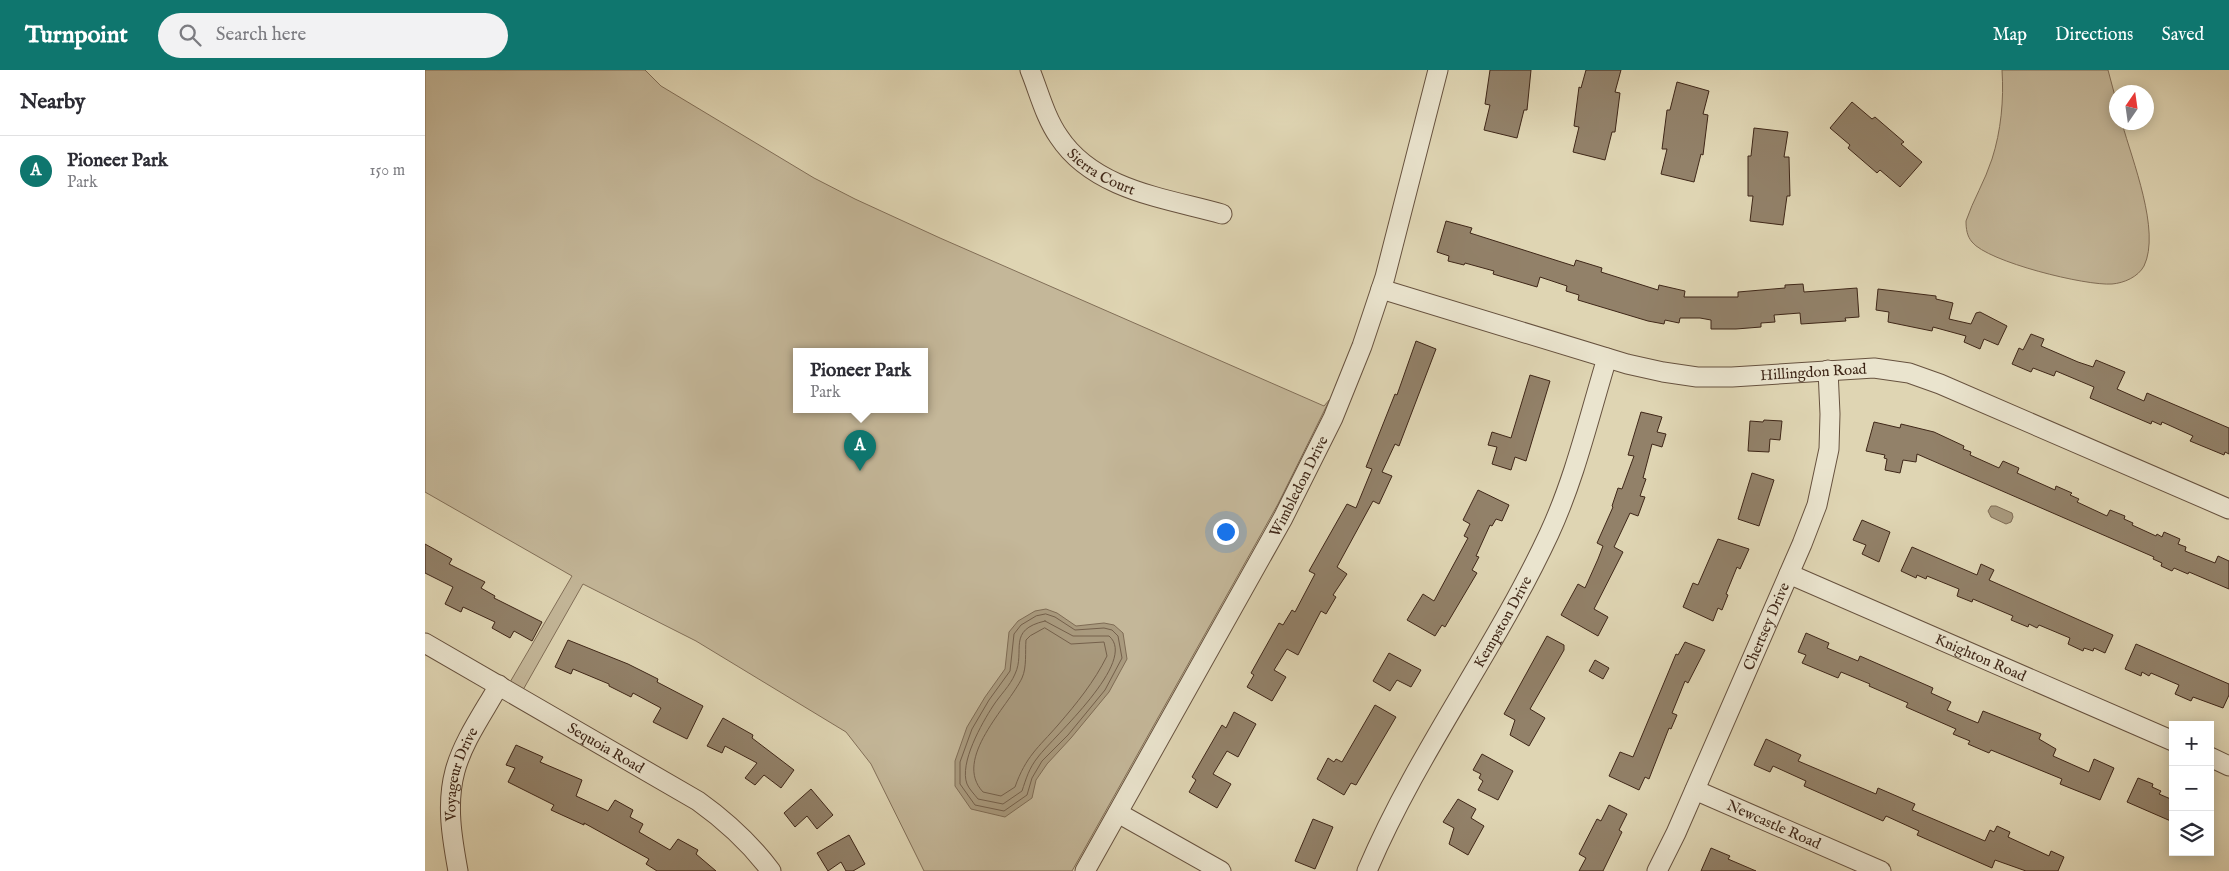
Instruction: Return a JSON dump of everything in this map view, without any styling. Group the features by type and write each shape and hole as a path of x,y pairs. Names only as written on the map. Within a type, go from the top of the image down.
{"street":[{"name":"Sierra Court","path":"1030,70 1047,116 1058,136 1070,152 1086,166 1103,177 1126,187 1222,214"},
{"name":"Wimbledon Drive","path":"1085,871 1283,518 1321,444 1357,362 1381,289 1438,70"},
{"name":"Hillingdon Road","path":"1381,289 1655,371 1697,377 1732,377 1828,370 1882,369 1909,374 1932,381 2229,509"},
{"name":"Kempston Drive","path":"1367,871 1404,795 1514,601 1549,534 1573,473 1607,358"},
{"name":"Chertsey Drive","path":"1657,871 1695,790 1814,512 1826,464 1830,421 1828,370"},
{"name":"Knighton Road","path":"1789,574 2169,739"},
{"name":"Sequoia Road","path":"425,643 698,801 735,830 771,871"},
{"name":"Voyageur Drive","path":"458,871 450,827 455,771 466,744 499,685"},
{"path":"2214,760 2229,766"},
{"name":"Newcastle Road","path":"1695,790 1881,871"},
{"path":"1117,813 1221,871"}],"shaded area":[{"path":"425,70 645,70 661,86 814,178 855,199 1324,406 1330,399 1278,504 1072,871 924,871 871,764 846,732 696,641 583,584 519,697 506,689 572,576 425,492"},
{"path":"2002,70 2108,70 2112,85 2109,85 2109,130 2124,130 2138,175 2147,215 2148,251 2144,266 2134,276 2126,281 2112,284 2099,284 2060,277 2016,265 1982,250 1970,240 1966,221 1989,167 1998,138 2003,93"}],"water":[{"path":"1991,506 1996,506 2012,513 2011,522 2006,524 1991,517 1988,511"},
{"path":"1046,609 1057,613 1076,626 1104,623 1114,625 1123,633 1127,659 1109,692 1047,764 1036,780 1032,798 1005,817 971,809 955,786 955,761 967,727 1005,669 1009,632 1018,621 1035,611"}],"building":[{"path":"1490,70 1531,70 1527,110 1524,110 1517,138 1484,130 1490,105 1485,104"},
{"path":"1586,70 1621,70 1615,92 1620,93 1615,132 1612,132 1605,160 1573,152 1579,127 1574,126 1579,87 1581,88"},
{"path":"1677,82 1709,91 1703,114 1708,115 1703,155 1701,154 1694,182 1661,174 1667,149 1662,149 1667,110 1670,110"},
{"path":"1852,102 1872,119 1875,117 1904,142 1901,144 1922,162 1900,187 1880,170 1877,173 1848,148 1850,145 1830,128"},
{"path":"1754,128 1788,132 1784,157 1789,157 1790,196 1787,196 1783,225 1750,221 1753,196 1748,196 1748,156 1751,156"},
{"path":"1446,221 1472,228 1470,233 1574,266 1576,260 1602,268 1601,272 1658,290 1659,285 1685,291 1684,297 1738,297 1738,292 1785,288 1785,285 1803,284 1804,292 1857,288 1859,317 1845,318 1846,321 1801,324 1800,313 1774,315 1775,322 1761,323 1761,327 1736,329 1711,329 1711,320 1700,318 1680,318 1679,323 1665,320 1664,324 1648,321 1578,300 1579,295 1566,291 1567,286 1540,277 1537,287 1493,274 1494,271 1465,263 1464,265 1448,261 1449,256 1437,252"},
{"path":"1878,289 1936,296 1936,299 1953,303 1949,319 1971,324 1976,313 1980,312 2007,326 1998,345 1984,339 1980,349 1964,342 1966,336 1933,327 1932,331 1888,322 1889,312 1876,310"},
{"path":"2031,334 2044,339 2041,346 2078,362 2093,367 2096,360 2125,372 2117,389 2144,401 2147,393 2229,428 2229,454 2225,452 2224,455 2190,441 2193,436 2162,422 2161,425 2152,421 2151,424 2090,398 2094,387 2056,371 2054,376 2033,368 2031,372 2012,364 2019,348 2023,350"},
{"path":"1416,341 1436,349 1399,446 1395,444 1382,472 1392,476 1379,504 1373,501 1337,567 1347,574 1333,595 1336,597 1326,614 1321,611 1298,655 1287,649 1274,670 1286,677 1272,701 1247,687 1254,675 1251,673 1279,623 1283,625 1292,610 1295,612 1315,574 1309,571 1347,504 1356,508 1372,469 1366,467 1395,394 1397,395"},
{"path":"1530,375 1550,381 1526,461 1515,457 1511,470 1492,464 1497,447 1488,445 1492,432 1511,438"},
{"path":"1641,412 1662,417 1657,432 1666,434 1662,447 1652,444 1643,478 1646,479 1640,496 1645,497 1638,516 1630,513 1614,547 1623,552 1594,609 1608,617 1598,636 1561,615 1578,584 1585,588 1598,559 1603,546 1597,543 1613,507 1618,488 1622,489 1634,456 1628,455"},
{"path":"1764,420 1782,421 1780,440 1770,439 1769,452 1748,451 1750,421 1763,422"},
{"path":"1874,422 1900,428 1901,424 1934,432 1964,446 1963,449 1971,452 1970,455 1999,468 2003,461 2019,468 2017,473 2055,490 2056,486 2072,493 2070,495 2079,499 2077,502 2107,516 2110,510 2125,516 2124,519 2133,523 2132,525 2156,536 2157,534 2162,537 2164,532 2180,539 2178,544 2186,547 2185,551 2215,563 2218,556 2229,561 2229,589 2189,572 2188,574 2174,568 2172,571 2161,566 2162,563 2153,559 2154,557 1917,454 1916,462 1903,460 1900,473 1885,470 1887,459 1884,458 1885,455 1866,451"},
{"path":"1752,473 1774,480 1759,526 1738,519"},
{"path":"1478,490 1509,505 1502,521 1496,519 1492,526 1490,525 1476,556 1479,557 1472,570 1477,573 1445,627 1442,625 1435,636 1407,620 1423,594 1434,601 1468,538 1464,536 1470,524 1463,520"},
{"path":"1862,520 1890,532 1879,562 1862,554 1866,545 1853,540"},
{"path":"1718,539 1749,549 1740,569 1737,567 1722,610 1718,608 1713,621 1683,607 1693,583 1698,585"},
{"path":"425,544 452,559 449,564 485,582 481,588 495,596 494,598 542,622 532,641 514,631 510,638 492,628 495,622 463,607 461,612 445,604 453,587 425,573"},
{"path":"1912,547 1977,575 1981,564 1994,570 1989,580 2113,635 2105,653 2094,648 2093,651 2084,648 2083,651 2068,644 2070,638 2039,625 2037,628 2029,624 2028,627 2011,620 2013,616 1973,599 1972,602 1957,596 1959,589 1927,576 1926,579 1917,575 1916,578 1901,571"},
{"path":"1806,633 1829,643 1827,648 1858,661 1860,656 1933,688 1931,693 1951,702 1947,710 1978,723 1983,711 2041,734 2039,739 2056,749 2053,756 2089,772 2094,759 2114,768 2100,800 2060,784 2062,779 1991,750 1989,753 1968,744 1970,741 1953,734 1956,729 1906,707 1908,703 1869,686 1870,684 1841,672 1838,678 1802,663 1806,655 1798,652"},
{"path":"1547,636 1564,645 1564,650 1530,709 1545,718 1529,746 1510,735 1515,720 1504,714"},
{"path":"568,640 628,664 658,679 657,682 703,706 687,739 653,722 661,708 633,693 631,697 609,686 609,684 573,669 571,674 555,667"},
{"path":"1685,642 1705,650 1688,683 1685,681 1672,713 1677,715 1671,729 1669,728 1649,779 1645,777 1639,790 1609,776 1620,752 1633,757 1676,654 1678,655"},
{"path":"2136,644 2229,684 2229,695 2223,708 2193,697 2191,701 2175,694 2179,685 2151,673 2149,676 2142,672 2141,676 2125,669"},
{"path":"1389,653 1421,670 1411,687 1397,680 1390,691 1373,681"},
{"path":"1595,660 1609,668 1603,679 1589,671"},
{"path":"1375,705 1396,717 1356,785 1351,783 1344,795 1317,779 1328,758 1334,762 1336,759 1342,762"},
{"path":"1234,712 1256,724 1238,757 1227,751 1213,774 1231,784 1217,808 1189,792 1196,780 1192,777 1222,725 1226,728"},
{"path":"723,718 753,735 752,738 794,770 781,788 764,775 755,785 745,778 757,763 725,746 722,753 707,746"},
{"path":"1766,739 1801,755 1798,761 1876,794 1878,788 1915,804 1912,810 1985,841 1990,830 1994,832 1997,826 2010,832 2008,837 2049,856 2051,851 2064,857 2058,871 2026,871 1995,860 1992,868 1917,835 1919,831 1886,816 1883,821 1804,786 1806,781 1773,766 1770,772 1754,765"},
{"path":"516,745 543,757 540,762 582,780 576,796 608,811 615,800 633,810 630,817 643,824 639,832 670,850 678,839 698,850 696,854 716,871 657,871 646,864 649,859 584,823 584,825 551,810 554,805 508,782 515,768 506,765"},
{"path":"1482,754 1513,771 1498,800 1478,790 1483,781 1479,778 1481,774 1473,770"},
{"path":"2138,778 2153,784 2152,787 2161,791 2159,794 2169,798 2169,820 2127,802"},
{"path":"811,789 833,815 817,829 807,816 795,827 784,813"},
{"path":"1458,799 1476,809 1471,818 1484,826 1468,855 1449,844 1454,828 1443,822"},
{"path":"1609,805 1627,814 1619,830 1622,832 1603,871 1579,871 1586,858 1579,854 1597,819 1601,821"},
{"path":"1313,819 1333,827 1315,869 1295,861"},
{"path":"849,835 865,864 853,871 846,871 841,862 828,871 817,853"},
{"path":"1711,848 1730,856 1728,859 1756,871 1701,871"}],"place":[{"name":"Pioneer Park","path":"860,471"}]}
